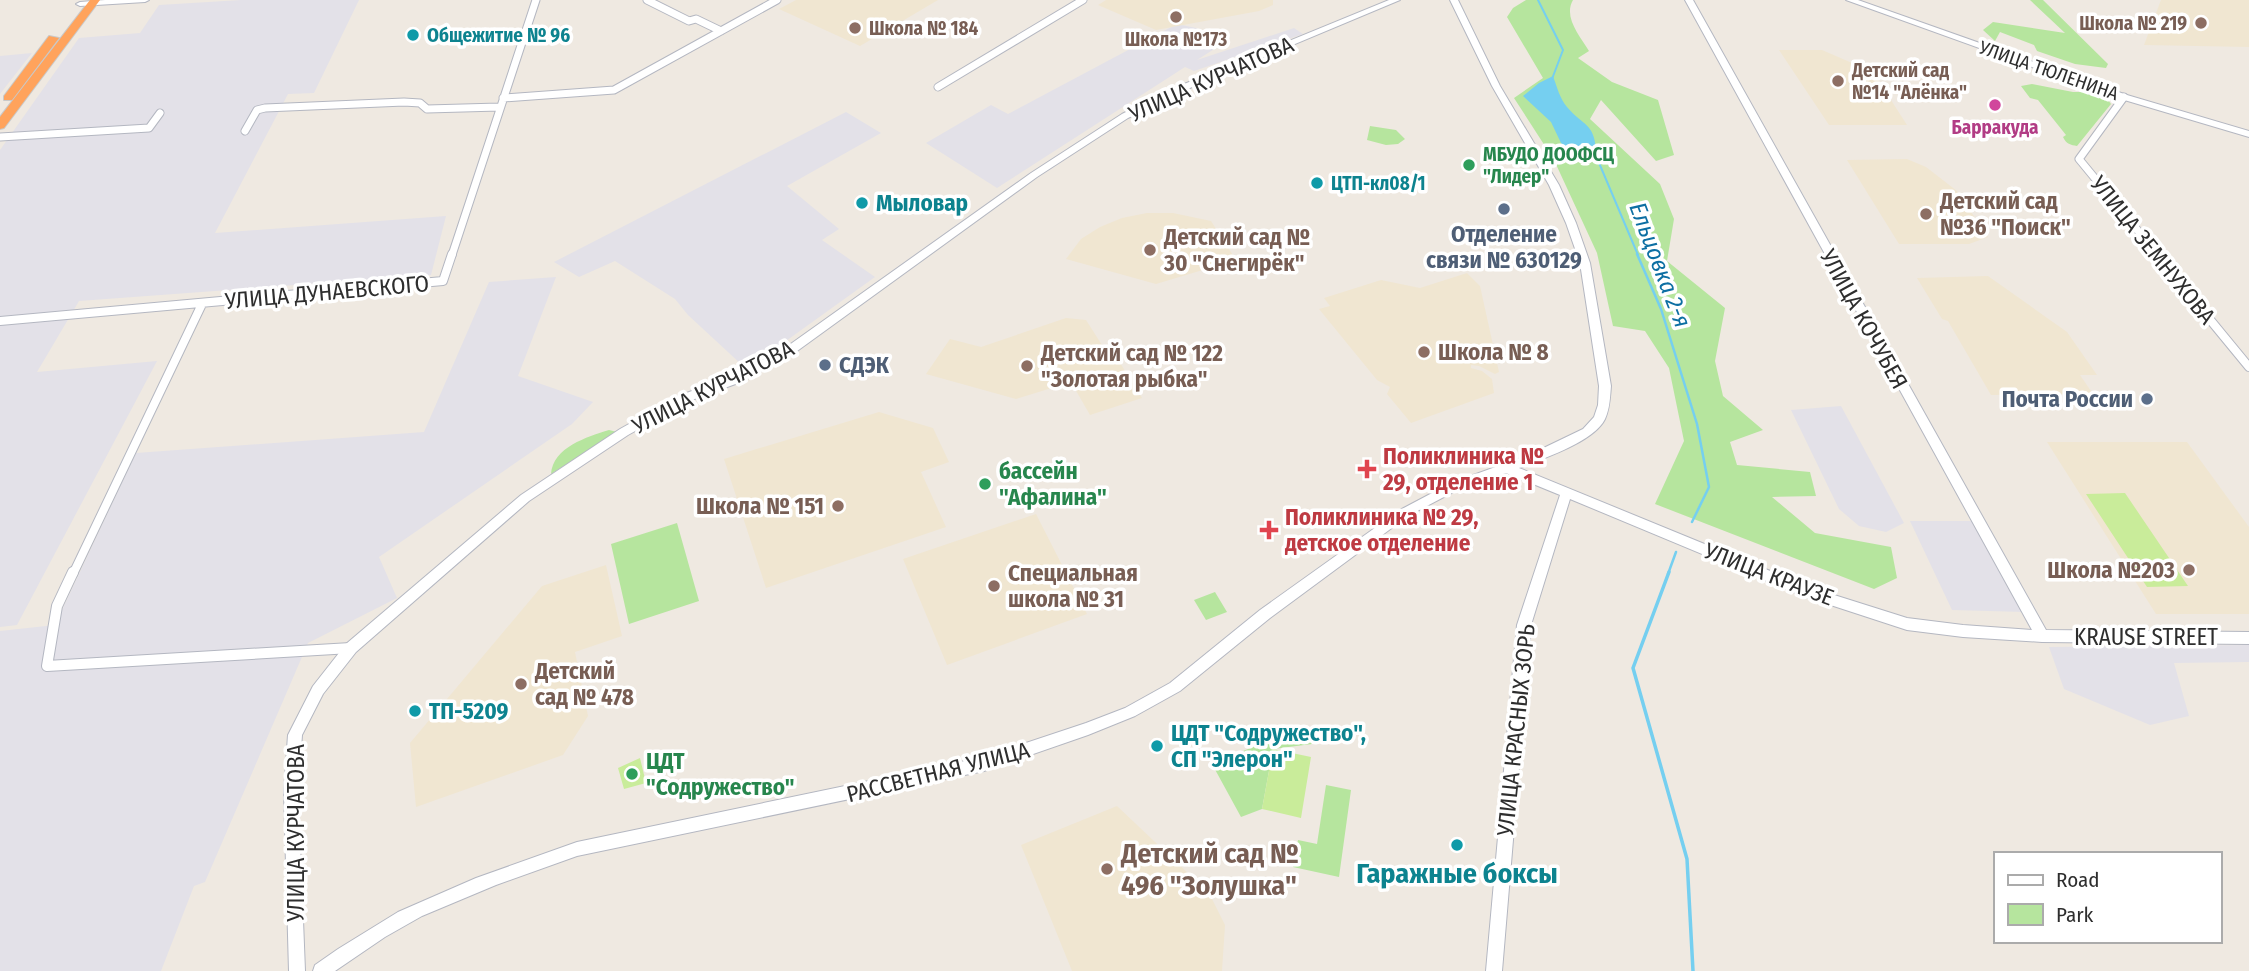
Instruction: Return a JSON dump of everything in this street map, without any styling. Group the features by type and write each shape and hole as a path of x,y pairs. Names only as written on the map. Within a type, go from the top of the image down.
{"highway":[{"path":"0,109 88,2"},
{"path":"0,125 88,2"}],"main road":[{"path":"88,2 145,0"},
{"name":"УЛИЦА КУРЧАТОВА","path":"297,971 291,792 295,734 318,690 351,648 525,498 624,432 685,398 747,374 789,351 1034,175 1125,116 1175,91 1396,0"},
{"path":"1454,0 1496,86 1554,185 1571,223 1585,263 1605,386 1602,412 1587,432 1566,444 1507,468"},
{"path":"1461,13 1462,0"},
{"name":"УЛИЦА КОЧУБЕЯ","path":"1689,0 2042,636"},
{"name":"УЛИЦА ТЮЛЕНИНА","path":"1850,0 2124,97 2249,134"},
{"name":"УЛИЦА КРАУЗЕ","path":"1507,468 1808,592 1907,624 2042,636"},
{"name":"РАССВЕТНАЯ УЛИЦА","path":"321,971 356,946 415,912 523,867 578,849 984,764 1035,749 1130,712 1175,687 1265,614 1404,513 1455,486 1507,468"},
{"name":"УЛИЦА КРАСНЫХ ЗОРЬ","path":"1494,971 1524,625 1566,494"},
{"name":"KRAUSE STREET","path":"2042,636 2249,638"}],"street":[{"name":"УЛИЦА ДУНАЕВСКОГО","path":"0,321 443,281 536,0"},
{"path":"647,0 689,21 696,19 721,31"},
{"path":"503,98 614,90 777,0"},
{"path":"938,87 1083,0"},
{"name":"УЛИЦА ЗЕМНУХОВА","path":"2124,97 2079,159 2249,367"},
{"path":"245,131 257,110 265,108 387,102 420,103 427,109 499,107"},
{"path":"0,137 149,128 160,113"},
{"path":"202,304 57,606 47,666 351,648"}],"shaded area":[{"path":"241,0 359,0 314,93 288,94 215,233 446,216 431,275 79,301 37,372 157,361 17,625 0,627 0,150 79,38 140,33 159,5"},
{"name":"Школа № 184","path":"796,0 938,0 860,46 779,9"},
{"name":"Школа №173","path":"1106,0 1273,0 1273,5 1259,11 1156,30 1098,5"},
{"name":"Школа № 219","path":"2161,0 2249,0 2249,47 2144,45"},
{"path":"1177,24 1196,28 1218,39 1219,46 1197,60 1294,28 1303,34 1194,71 1185,67 997,188 926,143 991,105 1008,114"},
{"name":"Детский сад №14 \"Алёнка\"","path":"1779,50 1822,50 1873,72 1907,125 1829,125"},
{"path":"32,53 0,94 0,56"},
{"path":"846,112 881,133 787,186 839,229 822,240 875,277 772,351 742,365 688,315 675,299 615,261 579,277 554,262"},
{"name":"Детский сад №36 \"Поиск\"","path":"1907,159 1926,167 1957,191 1988,237 1969,244 1899,244 1847,160"},
{"name":"Детский сад № 30 \"Снегирёк\"","path":"1147,213 1173,213 1211,221 1236,260 1156,284 1066,259 1081,239 1100,227 1122,218"},
{"name":"Школа № 8","path":"1467,273 1480,286 1499,372 1495,374 1479,366 1471,365 1471,368 1482,371 1492,379 1494,393 1411,423 1387,394 1390,387 1377,380 1319,309 1330,306 1324,298 1381,280 1420,288"},
{"path":"1988,276 2067,332 2097,375 2080,375 2093,394 1991,395 1948,321 1942,319 1917,278"},
{"path":"556,277 518,376 593,402 572,424 379,557 397,598 308,643 205,882 194,886 161,971 0,971 0,631 55,625 136,453 424,432 489,282"},
{"name":"Детский сад № 122 \"Золотая рыбка\"","path":"1066,318 1086,320 1109,356 1117,358 1142,398 1090,415 1071,382 1016,399 926,374 950,339 981,347"},
{"path":"1841,406 1904,523 1886,532 1859,526 1839,509 1791,410"},
{"name":"Школа № 151","path":"879,412 933,428 949,462 921,472 946,527 766,588 724,459"},
{"name":"Школа №203","path":"2047,442 2187,442 2249,527 2249,614 2156,614"},
{"name":"Специальная школа № 31","path":"1036,514 1087,614 947,665 903,559"},
{"path":"1910,521 1975,521 2025,612 1952,610"},
{"name":"Детский сад № 478","path":"606,565 622,636 575,652 588,716 563,755 416,807 410,743 542,586"},
{"path":"2249,645 2249,662 2174,663 2189,716 2150,725 2064,689 2049,647"},
{"name":"Детский сад № 496 \"Золушка\"","path":"1117,806 1209,893 1225,925 1222,971 1072,971 1021,845"}],"green space":[{"path":"1526,0 1573,0 1570,6 1571,20 1589,51 1578,58 1612,82 1658,100 1674,155 1656,161 1601,100 1590,119 1660,184 1674,219 1667,261 1725,308 1715,361 1723,396 1763,430 1730,442 1737,465 1810,472 1816,496 1772,497 1815,533 1891,547 1897,578 1874,589 1655,504 1684,441 1669,368 1645,331 1613,326 1597,253 1554,160 1514,98 1543,78 1507,17 1513,8"},
{"path":"2030,0 2043,0 2108,64 2106,68 2075,64 2037,51 2034,45 2000,32 1995,41 1983,30 1993,22 2065,33"},
{"path":"2032,84 2073,92 2095,92 2105,96 2111,104 2077,146 2069,144 2063,137 2066,135 2038,100 2030,98 2021,86"},
{"path":"1370,126 1396,130 1405,139 1398,144 1386,145 1367,140"},
{"path":"609,430 617,432 551,474 553,465 564,450 572,444"},
{"path":"2125,493 2188,586 2147,587 2086,494"},
{"path":"677,523 699,601 629,624 611,544"},
{"path":"1215,592 1227,612 1206,620 1194,600"},
{"path":"1301,727 1312,744 1273,749 1262,809 1241,817 1212,764"},
{"path":"1273,749 1311,757 1301,818 1262,809"},
{"name":"ЦДТ \"Содружество\"","path":"640,758 646,783 624,789 618,768"},
{"path":"1326,785 1351,790 1339,877 1293,867 1298,840 1317,844"}],"water":[{"path":"1553,76 1565,104 1591,130 1596,152 1587,158 1577,159 1561,143 1551,122 1523,96"}],"waterway":[{"name":"Ельцовка 2-я","path":"1538,0 1563,50 1552,79"},
{"name":"Ельцовка 2-я","path":"1594,151 1638,255"},
{"name":"Ельцовка 2-я","path":"1637,254 1661,309 1697,424 1709,487 1692,522"},
{"name":"Ельцовка 2-я","path":"1668,574 1676,552"},
{"name":"Ельцовка 2-я","path":"1669,572 1633,668 1687,859 1693,971"}],"place":[{"name":"Школа №173","path":"1176,17"},
{"name":"Школа № 219","path":"2201,23"},
{"name":"Школа № 184","path":"855,28"},
{"name":"Общежитие № 96","path":"413,35"},
{"name":"Детский сад №14 \"Алёнка\"","path":"1838,81"},
{"name":"Барракуда","path":"1995,105"},
{"name":"МБУДО ДООФСЦ \"Лидер\"","path":"1469,165"},
{"name":"ЦТП-кл08/1","path":"1317,183"},
{"name":"Мыловар","path":"862,203"},
{"name":"Отделение связи № 630129","path":"1504,209"},
{"name":"Детский сад №36 \"Поиск\"","path":"1926,214"},
{"name":"Детский сад № 30 \"Снегирёк\"","path":"1150,250"},
{"name":"Школа № 8","path":"1424,352"},
{"name":"СДЭК","path":"825,365"},
{"name":"Детский сад № 122 \"Золотая рыбка\"","path":"1027,366"},
{"name":"Почта России","path":"2147,399"},
{"name":"Поликлиника № 29, отделение 1","path":"1367,469"},
{"name":"бассейн \"Афалина\"","path":"985,484"},
{"name":"Школа № 151","path":"838,506"},
{"name":"Поликлиника № 29, детское отделение","path":"1269,530"},
{"name":"Школа №203","path":"2189,570"},
{"name":"Специальная школа № 31","path":"994,586"},
{"name":"Детский сад № 478","path":"521,684"},
{"name":"ТП-5209","path":"415,711"},
{"name":"ЦДТ \"Содружество\", СП \"Элерон\"","path":"1157,746"},
{"name":"ЦДТ \"Содружество\"","path":"632,774"},
{"name":"Гаражные боксы","path":"1457,845"},
{"name":"Детский сад № 496 \"Золушка\"","path":"1107,869"}]}
